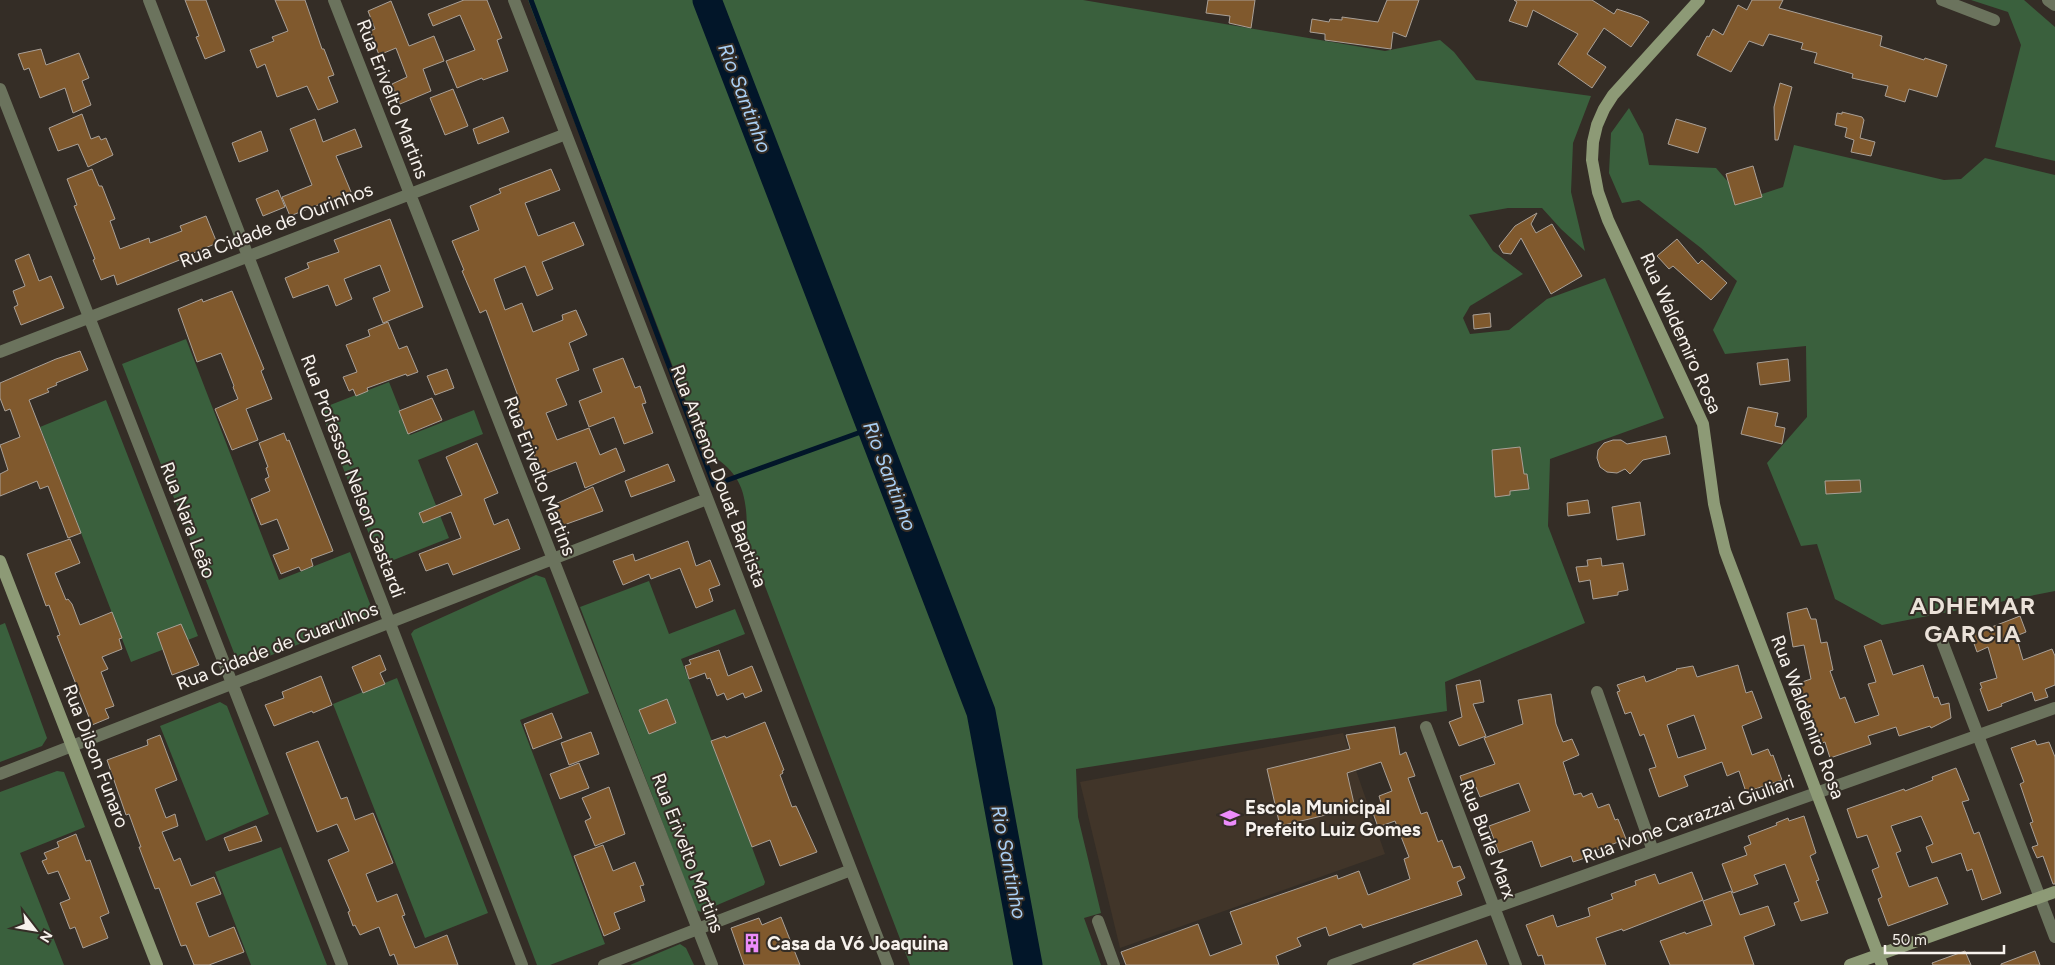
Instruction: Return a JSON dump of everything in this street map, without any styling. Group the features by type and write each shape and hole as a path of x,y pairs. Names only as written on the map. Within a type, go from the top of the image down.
{"street":[{"name":"Rua Professor Nelson Gastardi","path":"149,0 522,965"},
{"name":"Rua Erivelto Martins","path":"334,0 712,965"},
{"name":"Rua Antenor Douat Baptista","path":"514,0 888,965"},
{"name":"Rua Waldemiro Rosa","path":"1698,0 1624,81 1604,109 1593,142 1592,160 1594,176 1608,220 1702,424 1719,532 1880,960"},
{"path":"1942,0 1994,20"},
{"path":"2048,0 2055,6"},
{"name":"Rua Nara Leão","path":"0,90 342,965"},
{"name":"Rua Cidade de Ourinhos","path":"0,352 566,134"},
{"name":"Rua Cidade de Guarulhos","path":"0,774 707,499"},
{"name":"Rua Dilson Funaro","path":"0,561 157,965"},
{"path":"1940,636 2055,937"},
{"path":"1597,692 1653,851"},
{"name":"Rua Ivone Carazzai Giuliari","path":"1333,965 2055,708"},
{"name":"Rua Burle Marx","path":"1426,727 1516,965"},
{"path":"604,965 851,870"},
{"path":"1850,965 1880,960 2055,892"},
{"path":"1098,920 1114,965"}],"shaded area":[{"name":"Escola Municipal Prefeito Luiz Gomes","path":"1343,733 1385,854 1120,948 1080,782"}],"green space":[{"path":"528,0 1083,0 1385,51 1440,40 1454,52 1476,80 1591,96 1573,143 1571,192 1585,251 1542,208 1508,208 1469,215 1493,251 1523,274 1470,306 1463,318 1470,334 1509,330 1547,299 1605,278 1664,418 1550,459 1548,526 1585,623 1445,682 1447,711 1076,769 1078,817 1101,913 1084,918 1101,965 910,965 747,539 746,510 741,488 728,468 705,451 583,131 577,128"},
{"path":"1971,0 2024,0 2055,27 2055,161 1995,147 2021,45 2008,12"},
{"path":"1629,108 1643,134 1649,165 1716,168 1744,200 1783,187 1794,145 1944,180 1961,179 1985,158 2055,175 2055,591 1882,625 1835,599 1817,544 1801,546 1767,463 1807,417 1806,346 1725,354 1713,330 1737,281 1701,248 1639,200 1622,203 1609,173 1611,133"},
{"path":"186,339 279,580 350,552 372,609 370,616 254,662 241,663 236,658 122,364"},
{"path":"389,382 410,435 474,410 483,434 418,460 449,538 381,565 320,409"},
{"path":"106,400 198,636 131,662 40,427"},
{"path":"536,575 545,578 589,693 520,720 605,944 550,965 537,965 411,634 414,630"},
{"path":"649,581 669,634 735,609 745,634 681,659 765,882 764,885 701,912 696,910 580,607"},
{"path":"5,623 47,738 42,746 0,762 0,625"},
{"path":"397,678 488,913 425,938 333,704"},
{"path":"220,702 227,706 269,814 206,841 160,726"},
{"path":"57,771 64,772 85,827 20,853 64,965 0,965 0,792"},
{"path":"281,847 327,965 251,965 215,872"},
{"path":"680,944 686,948 694,965 630,965"}],"building":[{"path":"185,0 206,0 225,51 205,59 196,37 199,36"},
{"path":"275,0 305,0 322,49 324,49 334,75 328,77 338,102 318,110 307,86 277,97 265,64 257,68 250,50 274,41 272,37 288,31"},
{"path":"464,0 487,0 502,38 497,40 508,71 483,80 482,78 457,88 446,61 475,50 460,15 433,26 428,14"},
{"path":"1208,0 1255,0 1251,28 1229,23 1230,16 1206,13"},
{"path":"1387,0 1419,0 1406,37 1393,32 1391,49 1325,40 1325,34 1310,32 1312,19 1329,22 1330,19 1342,20 1342,17 1378,22"},
{"path":"1514,0 1592,0 1614,14 1617,9 1641,17 1649,22 1631,47 1604,28 1587,54 1606,67 1592,88 1558,64 1578,34 1533,10 1527,27 1509,21 1517,2"},
{"path":"1752,0 1783,0 1779,8 1882,36 1880,46 1947,65 1937,97 1909,89 1905,102 1885,96 1888,86 1852,78 1853,74 1814,63 1817,53 1801,49 1803,43 1769,34 1763,46 1749,41 1731,72 1697,55 1713,29 1723,35 1738,5 1747,10"},
{"path":"391,1 409,46 434,36 444,61 423,69 431,91 400,104 392,84 407,77 396,48 379,55 370,31 375,29 368,11"},
{"path":"41,49 46,65 79,53 89,78 82,81 91,105 73,113 65,88 40,98 29,68 24,70 18,54"},
{"path":"1780,83 1792,87 1778,140 1775,140 1774,107"},
{"path":"453,89 468,126 445,135 430,98"},
{"path":"1842,112 1862,117 1864,120 1860,138 1875,142 1871,156 1851,152 1854,140 1845,137 1847,128 1835,125 1837,113 1842,114"},
{"path":"82,114 91,139 99,136 101,140 106,138 113,155 88,167 78,144 58,151 49,128"},
{"path":"503,117 509,132 478,144 473,129"},
{"path":"315,119 323,142 355,129 362,147 336,156 351,192 290,216 282,197 312,185 290,129"},
{"path":"1676,119 1706,128 1698,153 1668,144"},
{"path":"261,131 268,151 239,162 232,143"},
{"path":"1753,166 1762,197 1735,205 1726,174"},
{"path":"92,169 99,186 102,186 115,219 110,221 120,249 149,238 150,243 182,231 180,226 206,216 217,243 117,285 114,275 101,280 93,260 95,259 74,206 77,205 67,179"},
{"path":"551,169 560,190 525,203 538,236 574,222 584,245 542,262 553,289 537,296 525,266 494,279 505,310 522,303 533,332 563,320 562,315 576,310 587,335 569,343 579,370 556,379 567,405 546,413 557,440 589,428 600,455 616,448 625,471 585,488 576,462 542,475 512,399 518,396 486,310 480,313 462,271 464,270 452,241 479,230 470,206 501,193 499,189"},
{"path":"278,190 285,207 263,216 256,199"},
{"path":"1537,213 1531,224 1536,233 1552,224 1582,276 1551,294 1521,238 1511,254 1503,253 1499,246 1515,226"},
{"path":"390,219 423,307 383,323 373,298 390,291 380,265 344,279 352,299 336,306 328,285 293,298 285,278 309,268 307,263 339,252 334,240"},
{"path":"1677,239 1698,264 1702,260 1727,283 1711,300 1673,266 1669,269 1657,256"},
{"path":"29,254 39,281 51,276 64,308 21,325 14,307 18,305 13,291 25,286 15,260"},
{"path":"232,291 264,369 261,371 272,399 246,409 258,440 232,450 215,409 238,399 234,386 221,353 197,362 178,309 202,299 203,302"},
{"path":"1490,313 1491,327 1474,329 1473,315"},
{"path":"388,322 399,349 407,346 418,372 407,376 406,374 367,388 368,391 356,396 353,389 349,391 343,377 357,372 346,345 370,336 368,330"},
{"path":"80,351 88,370 56,383 57,385 47,389 49,392 29,400 81,533 68,538 48,486 40,489 37,481 0,496 0,474 8,470 0,445 20,437 10,409 5,411 0,398 0,383"},
{"path":"623,358 635,388 640,386 646,403 642,404 653,433 624,444 614,417 589,427 579,401 602,392 593,369"},
{"path":"1788,359 1790,381 1760,385 1757,363"},
{"path":"447,369 454,388 435,395 427,376"},
{"path":"432,398 442,420 408,434 399,411"},
{"path":"1748,407 1778,413 1775,426 1785,428 1782,444 1741,434"},
{"path":"284,433 287,441 289,440 333,551 311,559 313,566 301,571 299,567 281,574 273,555 289,549 277,519 261,525 251,499 270,491 265,479 269,477 266,468 268,467 259,443"},
{"path":"1666,436 1670,454 1643,460 1630,474 1625,469 1617,473 1607,472 1600,467 1597,458 1598,450 1604,443 1621,440 1627,444"},
{"path":"477,443 498,493 484,499 494,525 508,519 520,549 453,575 448,563 426,571 419,554 461,538 451,512 423,523 419,513 462,495 446,457"},
{"path":"1520,447 1524,474 1527,474 1529,489 1510,491 1510,495 1495,497 1492,450"},
{"path":"668,464 675,481 631,497 625,481"},
{"path":"1860,480 1861,492 1826,494 1825,481"},
{"path":"593,487 603,511 561,526 553,505"},
{"path":"1588,500 1590,513 1568,516 1567,503"},
{"path":"1640,502 1645,535 1617,540 1612,507"},
{"path":"70,539 80,563 55,573 66,600 68,599 72,604 80,625 112,612 122,638 119,639 122,649 102,657 108,669 101,672 114,706 105,709 109,718 92,725 57,636 60,635 49,605 46,606 27,554"},
{"path":"688,541 696,566 710,560 720,585 709,589 713,601 696,608 680,568 651,579 649,574 623,585 613,561 633,554 635,561"},
{"path":"1601,558 1602,566 1623,563 1628,590 1618,592 1618,595 1593,599 1590,580 1579,582 1576,567 1588,566 1587,560"},
{"path":"1807,608 1811,619 1816,619 1821,643 1827,642 1833,670 1830,671 1840,699 1845,697 1855,723 1879,715 1868,684 1876,682 1864,646 1881,640 1893,675 1923,665 1934,698 1938,697 1941,705 1949,703 1951,718 1931,728 1930,726 1899,736 1896,727 1868,736 1871,744 1830,758 1825,742 1822,743 1817,733 1799,683 1811,679 1804,645 1793,647 1787,613"},
{"path":"2020,616 2026,632 2016,636 2023,660 2052,649 2055,656 2055,685 2045,689 2048,697 2035,701 2032,692 1988,711 1980,689 1982,688 1980,683 1997,678 1988,647 1977,652 1971,635"},
{"path":"181,624 199,665 172,675 157,633"},
{"path":"719,650 728,676 752,666 762,691 745,698 743,693 727,700 724,693 717,696 710,678 707,679 705,673 689,679 685,666 691,664 689,660"},
{"path":"380,655 386,670 380,673 385,684 363,693 352,667"},
{"path":"1738,665 1746,693 1752,691 1762,718 1742,726 1752,755 1768,749 1771,756 1773,755 1782,780 1746,792 1739,771 1727,776 1722,762 1684,776 1688,786 1659,797 1649,769 1656,767 1644,734 1640,736 1631,712 1625,714 1617,692 1620,691 1617,685 1644,676 1646,682 1676,669 1693,666 1697,677","holes":["1694,715 1706,749 1678,758 1667,725"]},
{"path":"321,676 332,705 274,726 265,705 284,698 282,692"},
{"path":"1480,680 1484,702 1473,704 1486,736 1459,746 1449,722 1462,717 1456,685"},
{"path":"1551,694 1556,724 1563,742 1572,739 1579,755 1563,762 1574,795 1581,793 1583,797 1592,793 1598,808 1609,804 1615,820 1618,819 1626,839 1587,854 1588,857 1573,862 1571,856 1541,867 1532,841 1499,853 1489,826 1530,811 1519,783 1480,797 1476,787 1465,791 1460,776 1495,764 1484,738 1523,724 1518,700"},
{"path":"667,699 676,723 649,734 639,710"},
{"path":"552,713 562,738 533,749 524,724"},
{"path":"765,722 784,770 780,775 792,807 796,806 817,852 780,866 770,840 752,847 711,741 725,736 726,738"},
{"path":"1395,727 1400,755 1406,752 1415,776 1408,778 1421,814 1427,812 1438,842 1442,840 1453,868 1460,866 1465,878 1457,882 1462,895 1363,928 1361,924 1329,936 1326,927 1297,938 1301,946 1276,956 1279,965 1126,965 1121,952 1198,924 1210,956 1242,944 1230,912 1337,875 1338,879 1359,871 1368,895 1410,879 1404,859 1409,857 1395,821 1378,827 1373,813 1383,809 1379,796 1392,791 1381,762 1347,773 1355,808 1280,826 1267,769 1350,749 1346,735"},
{"path":"591,732 599,754 569,765 561,743"},
{"path":"160,735 177,780 155,789 166,818 175,814 178,826 162,832 174,861 180,858 191,886 214,877 221,894 196,903 209,937 234,927 244,952 209,965 194,965 186,945 181,946 159,888 155,889 129,814 126,815 107,760 148,745 147,740"},
{"path":"2035,740 2037,745 2049,742 2055,757 2055,884 2053,884 2043,856 2037,858 2032,847 2038,845 2030,823 2033,822 2020,784 2024,782 2011,748"},
{"path":"318,741 341,799 347,797 355,820 373,813 393,863 366,874 377,902 397,894 405,915 402,916 415,948 447,935 458,965 398,965 394,954 390,956 379,927 360,935 355,925 353,926 348,912 350,911 328,860 349,851 337,824 317,832 286,753"},
{"path":"579,763 589,788 560,799 550,774"},
{"path":"1956,768 1969,800 1962,802 1974,834 1979,832 2001,893 1982,900 1972,869 1967,871 1961,853 1932,863 1926,847 1933,844 1921,816 1891,826 1901,851 1896,853 1909,887 1937,877 1948,904 1888,926 1878,899 1882,897 1872,870 1879,867 1867,835 1857,838 1847,809 1904,789 1905,791 1933,780 1932,777"},
{"path":"609,787 625,834 595,846 585,821 591,818 582,798"},
{"path":"1804,816 1816,853 1810,856 1819,880 1816,881 1828,913 1801,921 1794,903 1799,901 1785,864 1754,875 1758,884 1733,893 1722,864 1747,855 1744,847 1751,844 1748,836 1777,825 1776,823 1788,818 1789,821"},
{"path":"256,826 262,841 229,851 224,838"},
{"path":"76,834 86,861 90,860 109,913 100,917 108,938 83,948 75,927 70,929 60,903 70,899 58,871 48,874 42,861 47,859 44,853 59,847 57,842"},
{"path":"603,845 613,871 635,862 644,885 640,886 645,901 614,913 620,929 604,936 574,856"},
{"path":"1692,872 1703,900 1623,931 1622,929 1596,938 1606,965 1545,965 1542,955 1538,956 1526,925 1553,915 1557,927 1590,916 1588,908 1613,899 1611,894 1636,885 1635,881 1655,874 1659,884"},
{"path":"1731,891 1740,915 1768,906 1775,925 1744,937 1754,965 1670,965 1660,941 1712,925 1703,901"},
{"path":"781,917 800,965 744,965 731,928 759,918 762,925"},
{"path":"1477,940 1487,965 1413,965 1413,964"},
{"path":"1965,951 1971,965 1933,965 1932,963"},
{"path":"2035,951 2040,965 2001,965 2001,964"}],"waterway":[{"path":"531,0 714,485 872,428"},
{"name":"Rio Santinho","path":"707,0 981,712 1028,965"}],"place":[{"name":"Escola Municipal Prefeito Luiz Gomes","path":"1230,818"},
{"name":"Casa da Vó Joaquina","path":"752,943"}],"district":[{"name":"ADHEMAR GARCIA","path":"1973,619"}]}
